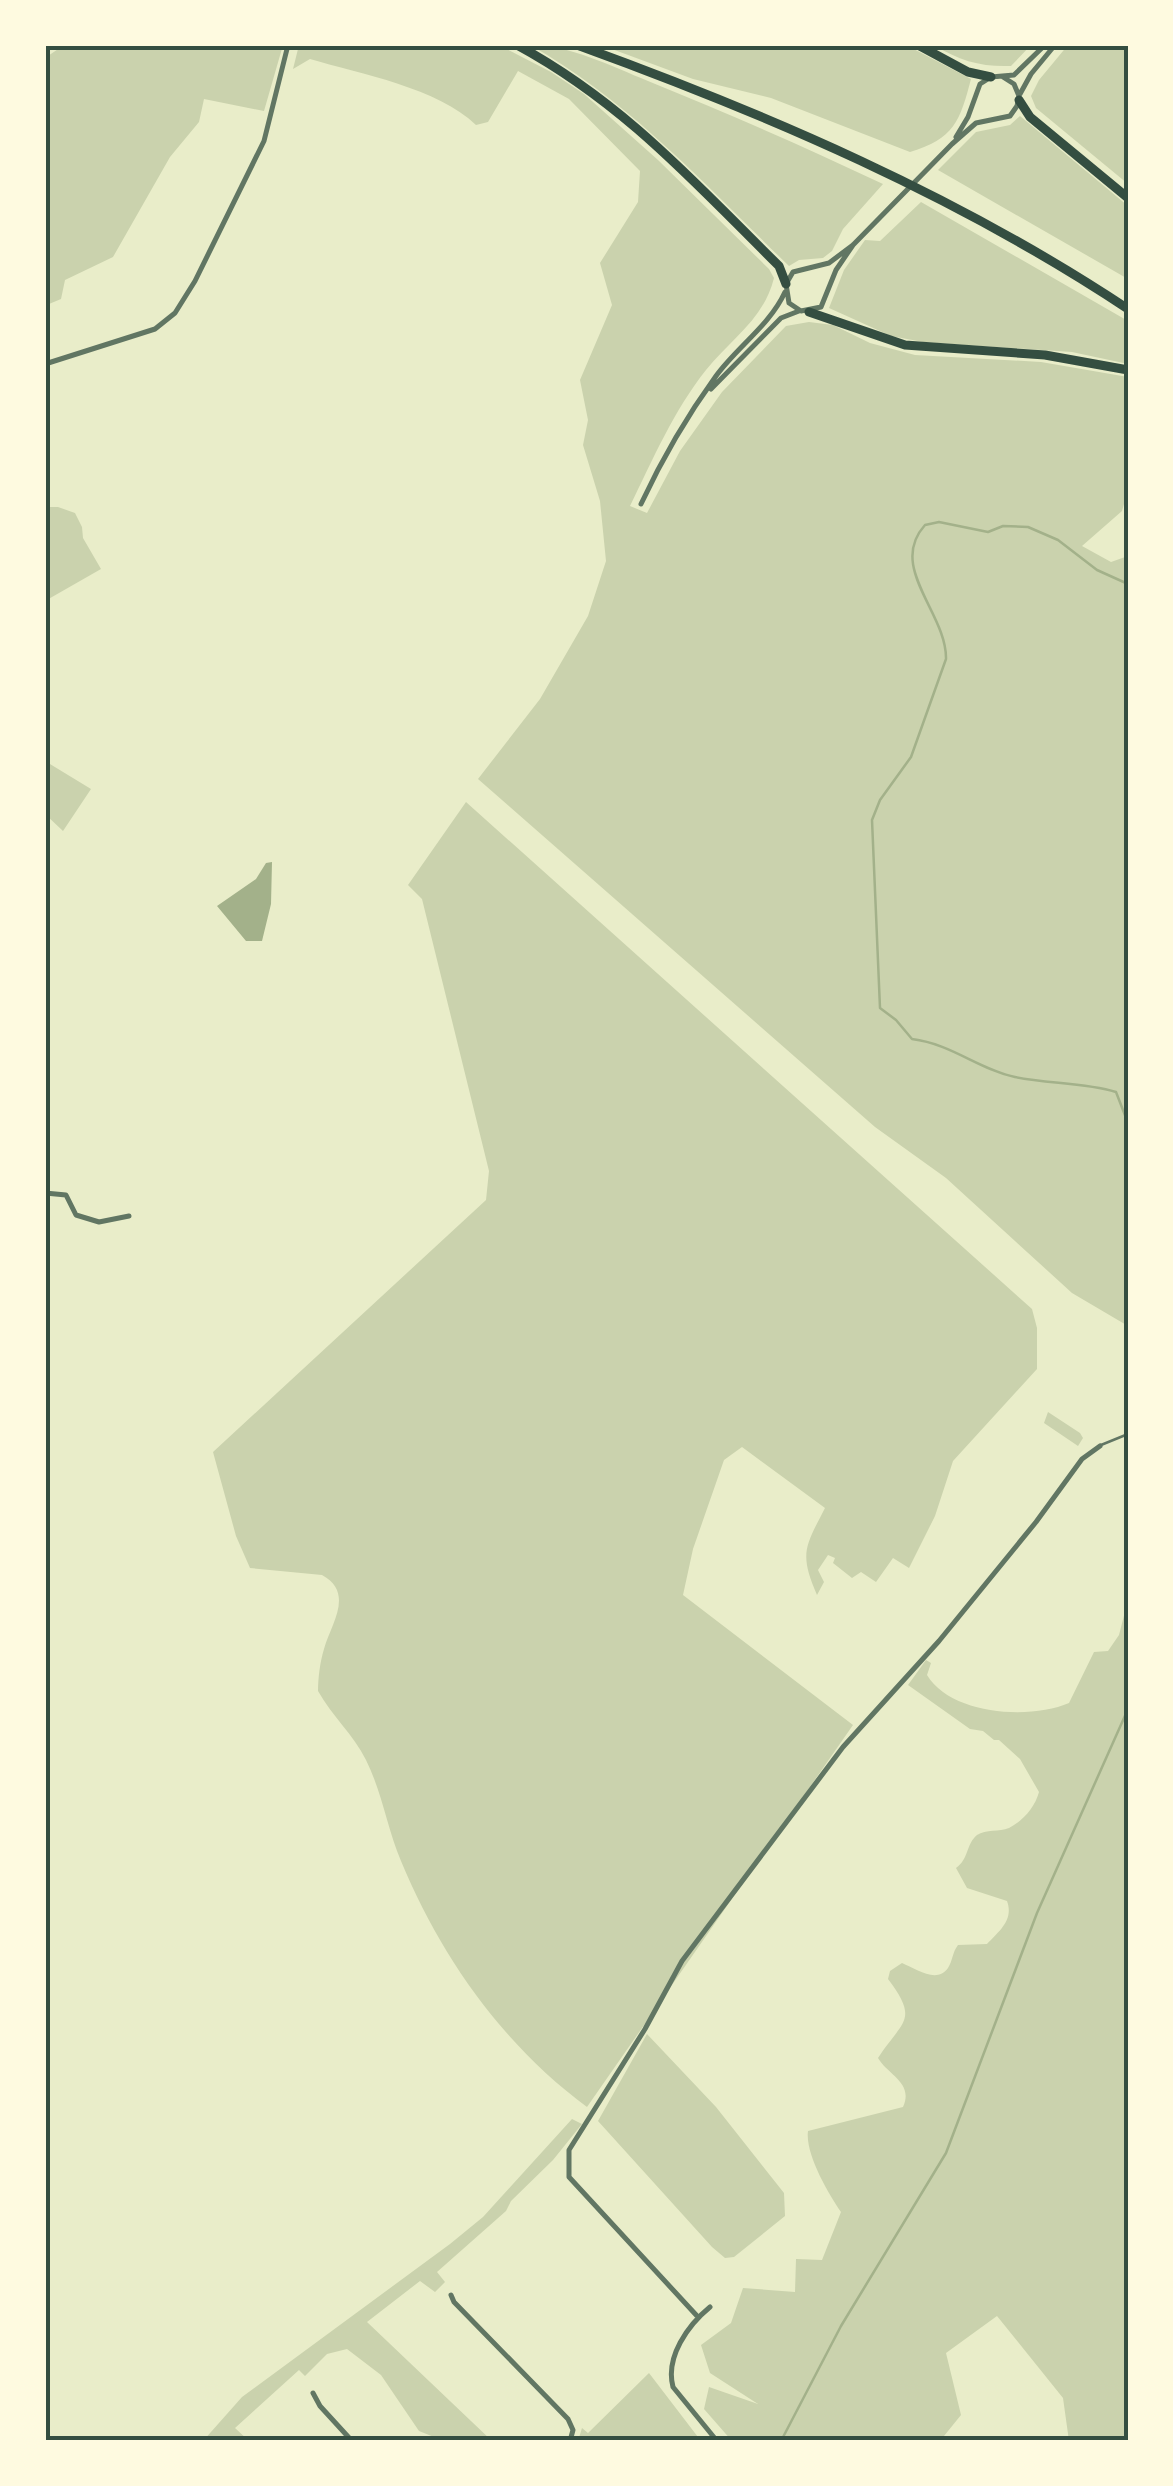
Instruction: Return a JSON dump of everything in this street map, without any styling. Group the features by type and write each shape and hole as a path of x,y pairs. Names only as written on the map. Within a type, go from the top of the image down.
{"highway":[{"path":"517,45 586,86 638,126 779,266 786,288"},
{"path":"576,45 694,89 846,154 1004,236 1128,309"},
{"path":"918,45 968,72 991,77"},
{"path":"1019,98 1030,117 1128,198"},
{"path":"805,311 905,346 1045,356 1128,370"}],"street":[{"path":"45,364 156,330 175,313 195,282 264,141 288,45"},
{"path":"952,144 968,117 976,90 991,77 1020,71 1045,45"},
{"path":"702,398 781,318 826,302 836,270 853,245 976,123 1010,116 1025,82 1055,45"},
{"path":"1003,77 1014,84 1019,98"},
{"path":"641,504 681,428 733,354 776,307 794,272 824,266 853,245"},
{"path":"786,288 789,303 805,311"},
{"path":"45,1194 66,1195 76,1215 98,1222 128,1216"},
{"path":"698,2317 570,2178 569,2150 646,2030 682,1962 843,1747 939,1641 1082,1459 1100,1446"},
{"path":"451,2295 568,2419 570,2441"},
{"path":"710,2307 698,2317 677,2350 671,2378 717,2441"},
{"path":"312,2393 352,2441"}],"lane":[{"path":"1100,1446 1128,1434"}],"shaded area":[{"path":"64,45 283,45 264,111 204,99 199,122 170,157 113,257 65,280 61,299 49,304 45,302 45,58"},
{"path":"299,45 499,45 584,94 769,269 774,278 763,305 694,385 656,453 630,506 647,513 680,451 722,392 786,326 809,322 833,325 870,343 915,355 1041,362 1128,377 1128,490 1122,511 1082,546 1111,562 1128,556 1128,1326 1072,1293 946,1178 875,1127 478,779 540,699 588,616 606,561 600,501 583,445 588,420 580,380 612,305 600,263 638,202 640,171 569,99 518,71 488,122 476,125 441,101 375,77 310,59 293,69"},
{"path":"530,45 575,52 605,63 883,184 843,229 832,251 823,258 799,260 789,266 634,119"},
{"path":"601,45 906,45 971,79 953,126 937,141 910,152 771,98 693,79"},
{"path":"934,45 977,45 986,50 993,45 1031,45 1011,66 1000,66 971,62"},
{"path":"1068,45 1128,45 1128,184 1036,108 1031,96 1039,80"},
{"path":"1020,116 1128,206 1128,279 938,170 976,132 1010,125"},
{"path":"921,202 1128,321 1128,364 1072,352 923,342 891,336 829,308 844,270 865,240 880,241"},
{"path":"45,507 75,513 83,538 101,569 45,601"},
{"path":"45,761 91,789 63,831 45,814"},
{"path":"466,802 1032,1309 1037,1328 1037,1369 953,1461 935,1516 909,1568 893,1558 876,1582 861,1572 852,1578 828,1555 818,1570 824,1582 817,1595 806,1559 825,1508 742,1447 724,1460 693,1549 683,1595 853,1725 587,2107 501,2027 435,1931 401,1861 366,1760 318,1691 323,1654 338,1609 337,1591 322,1575 250,1568 236,1536 213,1452 486,1200 489,1171 422,899 408,885"},
{"path":"272,862 271,904 262,941 246,941 217,906 256,879 266,863"},
{"path":"1048,1412 1080,1433 1083,1438 1078,1446 1044,1423"},
{"path":"1128,1600 1128,2441 1069,2441 1063,2398 997,2316 946,2353 961,2415 944,2436 905,2441 732,2441 704,2409 709,2387 758,2404 710,2373 701,2345 731,2323 743,2288 795,2292 796,2259 822,2260 841,2212 814,2162 808,2131 903,2107 903,2085 878,2058 900,2028 905,2013 888,1979 890,1971 902,1963 938,1975 948,1968 958,1945 987,1944 1000,1930 1009,1914 1007,1901 967,1888 956,1868 977,1835 1014,1825 1031,1808 1039,1792 1020,1759 999,1740 970,1729 908,1685 926,1660 931,1663 927,1675 938,1688 972,1706 1013,1712 1069,1703 1094,1652 1108,1651 1119,1635"},
{"path":"647,2034 716,2107 784,2193 785,2216 734,2257 725,2258 712,2247 598,2121"},
{"path":"572,2119 582,2124 506,2211 437,2272 445,2282 435,2292 420,2281 367,2322 492,2441 444,2441 419,2431 381,2375 347,2349 327,2354 305,2376 299,2370 235,2428 249,2441 203,2441 242,2397 483,2217"},
{"path":"649,2373 701,2441 578,2441 582,2428 588,2433"}],"waterway":[{"path":"1128,584 1097,570 1058,540 1028,527 1003,526 988,532 939,522 925,525 915,541 912,557 915,574 944,642 946,659 911,757 880,800 872,820 880,1008 912,1039 940,1046 1002,1073 1116,1092 1128,1123"},
{"path":"781,2441 841,2326 946,2153 1037,1913 1128,1709"}]}
